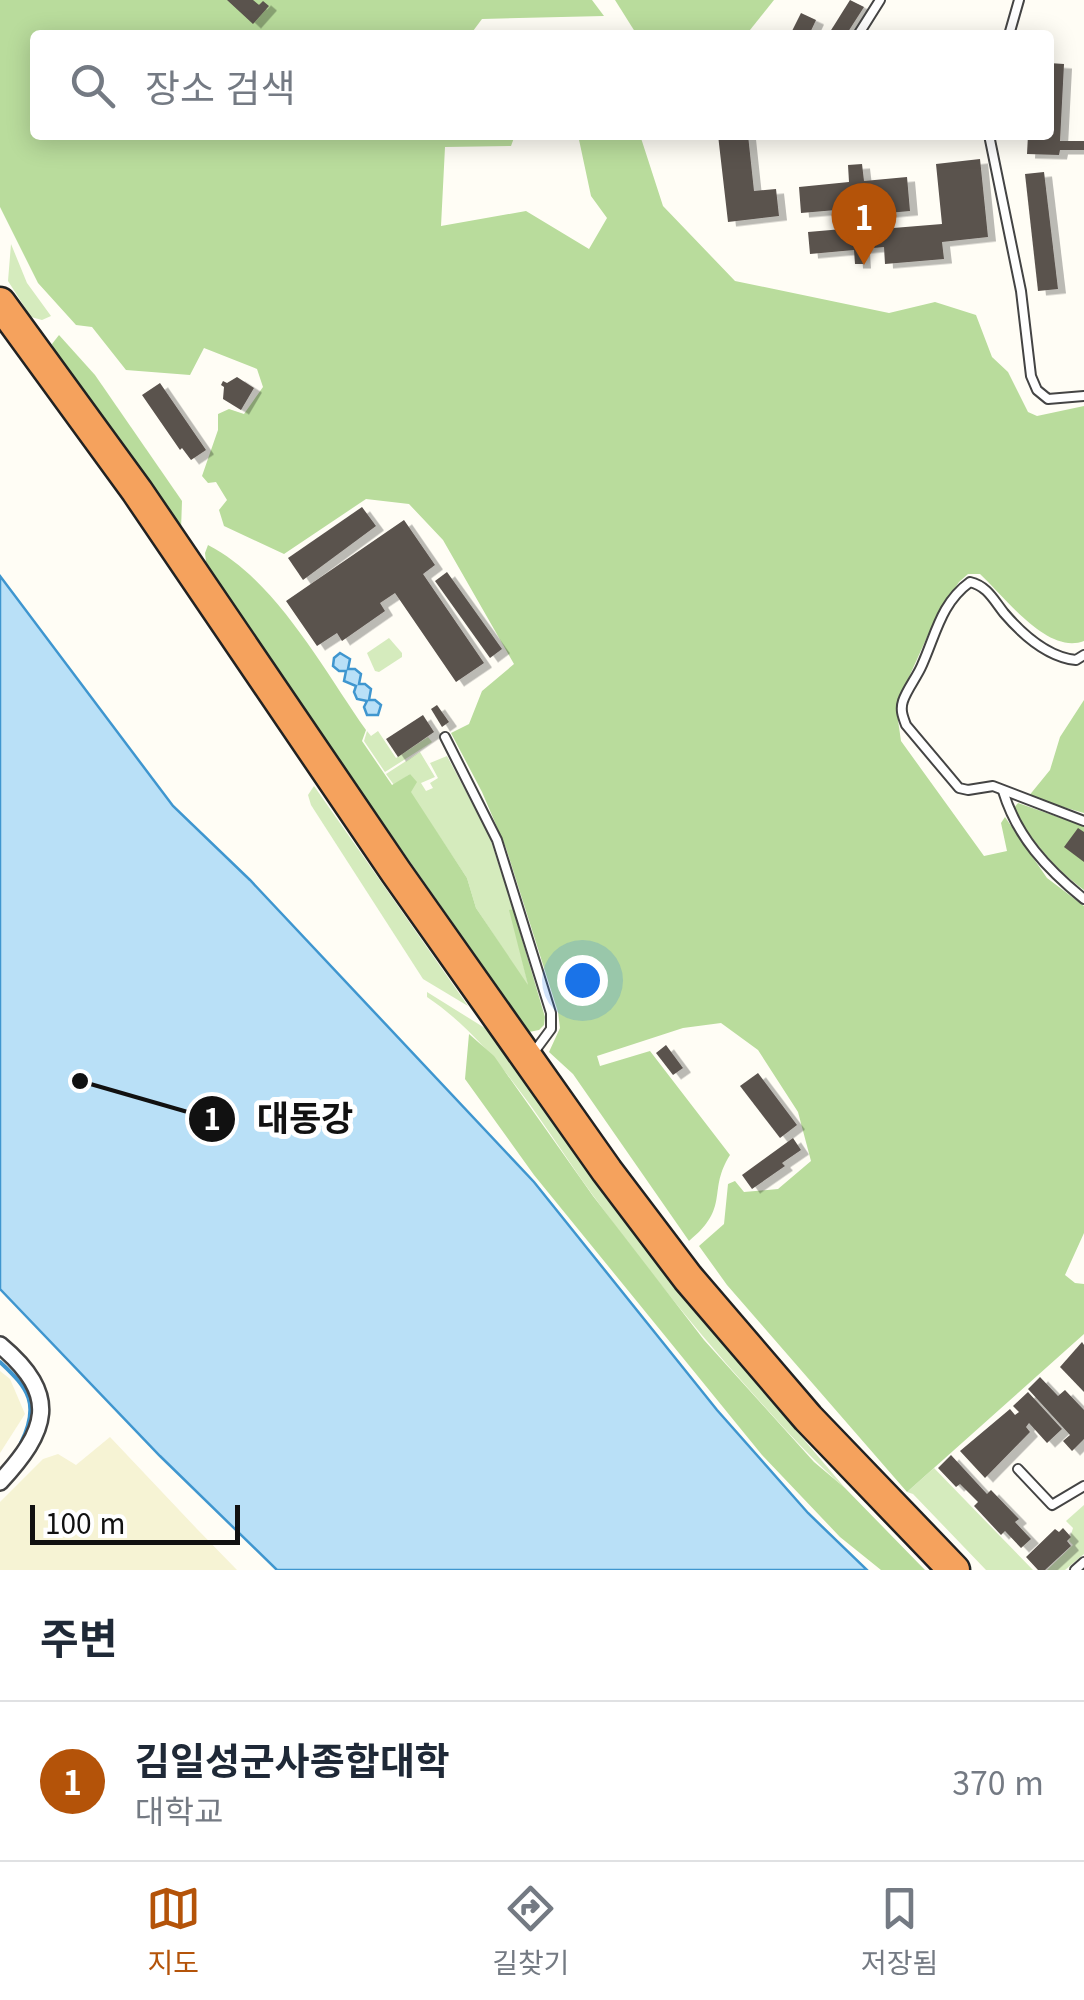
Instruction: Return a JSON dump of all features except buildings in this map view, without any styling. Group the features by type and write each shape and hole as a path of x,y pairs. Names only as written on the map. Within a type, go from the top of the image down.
{"highway":[{"path":"0,303 137,491 406,887 688,1278 808,1418 954,1570"}],"street":[{"path":"0,1345 26,1372 38,1394 43,1422 27,1453 0,1482"}],"lane":[{"path":"861,30 880,0"},
{"path":"1010,30 1019,0"},
{"path":"991,140 1021,291 1031,376 1037,390 1048,399 1084,396"},
{"path":"1084,655 1076,660 1062,659 1046,651 1008,617 983,586 970,582 943,610 901,712 906,725 959,788 993,786 1084,821"},
{"path":"445,737 496,840 551,1013 551,1030 528,1058"},
{"path":"1003,791 1023,836 1052,873 1084,899"},
{"path":"1018,1470 1052,1506 1084,1486"},
{"path":"1075,1570 1084,1562"}],"shaded area":[{"path":"0,1371 10,1379 25,1414 0,1453"},
{"path":"110,1437 237,1570 0,1570 0,1502 43,1459 58,1454 76,1465"}],"green space":[{"path":"0,0 592,0 604,16 482,19 474,30 30,30 30,140 513,140 511,146 445,147 441,226 526,211 589,249 607,218 591,196 579,140 642,140 663,206 735,281 889,313 935,302 976,315 992,357 1008,372 1028,412 1037,416 1084,406 1084,641 1056,640 1042,632 980,574 968,574 936,617 896,706 901,741 984,856 1007,851 1001,823 1005,817 1047,878 1084,906 1084,1233 1065,1275 1084,1284 1084,1334 907,1492 727,1285 699,1246 724,1224 728,1184 735,1181 744,1192 778,1189 811,1161 798,1112 758,1050 721,1023 683,1028 597,1056 600,1066 650,1051 730,1155 710,1218 689,1241 573,1074 549,1052 560,1028 558,1012 506,848 451,733 469,724 482,691 514,664 443,540 409,504 366,499 284,554 224,526 219,510 227,500 216,482 208,483 202,476 218,430 218,414 229,409 244,414 263,387 257,369 204,348 190,375 126,370 92,327 76,325 38,283 0,207"},
{"path":"615,0 774,0 750,30 634,30"},
{"path":"11,244 27,283 51,316 42,320 31,317 8,281"},
{"path":"59,335 95,375 182,501 181,530 56,354 52,344"},
{"path":"208,545 255,580 296,627 366,730 362,741 392,785 410,774 417,782 411,792 467,878 476,908 528,985 509,910 513,909 545,1017 539,1030 529,1032 207,571"},
{"path":"389,638 402,657 375,671 367,653"},
{"path":"1084,700 1084,813 1028,797 1050,770 1060,737"},
{"path":"367,731 371,736 378,731 396,758 428,737 432,742 385,772 364,741"},
{"path":"420,752 435,777 421,783 426,791 433,788 430,783 438,778 430,763 447,756 489,835 513,909 510,910 529,988 476,908 467,878 410,792 410,774 394,785 386,774"},
{"path":"314,786 468,1006 423,979 311,805 308,795"},
{"path":"1018,803 1084,826 1084,890 1036,843 1013,809"},
{"path":"427,992 488,1030 607,1199 682,1296 845,1488 799,1444 712,1347 631,1246 497,1062 476,1038 427,997"},
{"path":"469,1034 494,1056 593,1196 704,1340 814,1462 925,1570 881,1570 840,1537 762,1455 534,1175 465,1079"},
{"path":"934,1468 1033,1570 986,1570 907,1492"},
{"path":"1084,1505 1084,1554 1065,1570 1047,1570 1073,1545 1069,1541 1073,1528 1066,1521"}],"water":[{"path":"0,576 173,806 250,880 534,1182 717,1410 808,1513 867,1570 277,1570 160,1456 0,1289"},
{"path":"340,653 350,659 348,669 361,674 359,684 371,689 369,700 381,705 378,715 367,715 367,701 357,699 356,686 344,681 346,671 333,666"}],"waterway":[{"path":"0,1362 28,1398 30,1418 21,1443"}],"place":[{"name":"김일성군사종합대학","path":"864,265"},
{"name":"대동강","path":"80,1081"}]}
